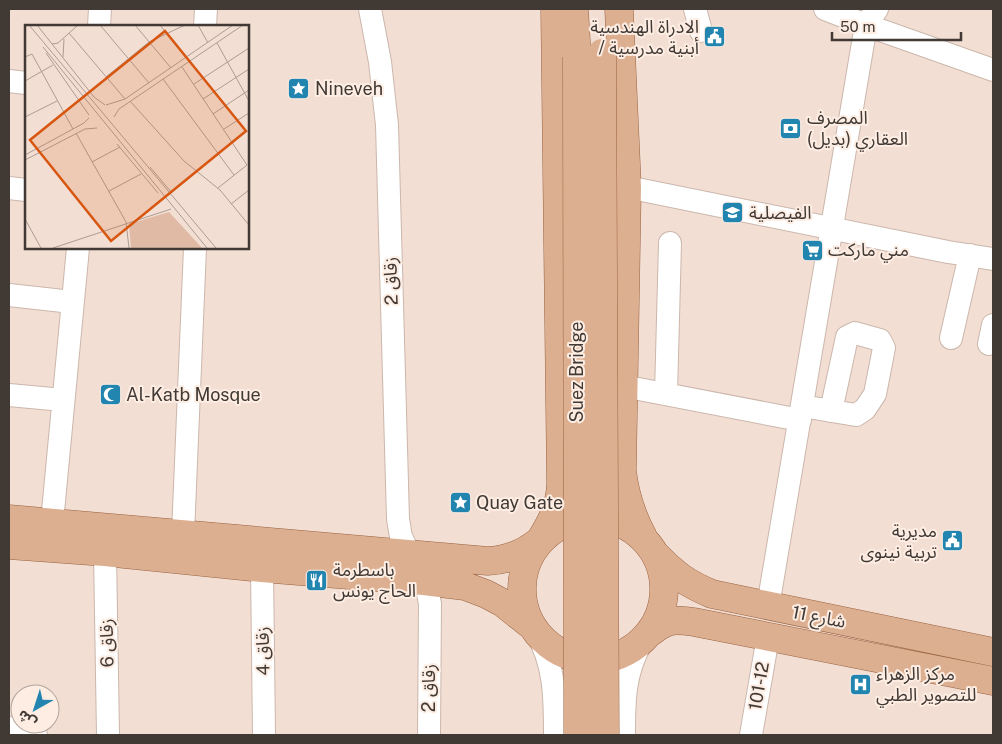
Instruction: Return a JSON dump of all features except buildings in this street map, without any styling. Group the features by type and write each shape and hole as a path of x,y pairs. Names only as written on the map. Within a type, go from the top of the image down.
{"main road":[{"path":"533,628 523,605 521,583 526,561 557,510 561,484 555,9"},
{"name":"Suez Bridge","path":"574,9 590,55 605,735"},
{"name":"Suez Bridge","path":"578,735 590,55 602,9"},
{"path":"9,545 106,552 465,586 486,594 503,604 533,628 552,647 573,658 597,660 620,655 646,637 660,614 664,595 663,575 650,546 633,520 626,496 622,471 627,187 619,9"},
{"path":"9,519 488,561 502,560 528,550 559,525 580,518 602,517 624,524 650,546"},
{"name":"شارع 11","path":"650,546 670,570 690,585 712,594 993,652"},
{"name":"شارع 11","path":"646,637 662,623 675,619 993,681"}],"street":[{"path":"99,25 100,9"},
{"path":"205,25 206,9"},
{"name":"زقاق 2","path":"370,9 380,62 386,110 398,519 402,537 409,553"},
{"path":"695,9 701,31"},
{"path":"825,9 871,17 993,70"},
{"path":"768,606 832,229 871,17"},
{"path":"9,81 25,83"},
{"path":"627,187 832,229 993,259"},
{"path":"9,188 25,190"},
{"path":"666,394 670,243"},
{"path":"52,522 78,249"},
{"path":"183,534 196,249"},
{"path":"951,338 970,255"},
{"path":"9,295 72,302"},
{"path":"623,386 801,413 831,411"},
{"path":"9,395 63,400"},
{"name":"زقاق 6","path":"106,552 108,735"},
{"name":"زقاق 4","path":"262,568 264,735"},
{"name":"زقاق 2","path":"424,581 430,604 429,735"},
{"path":"533,628 549,660 553,678 555,735"},
{"path":"624,735 624,701 628,673 634,656 646,637"},
{"name":"101-12","path":"751,735 768,637"},
{"path":"9,728 36,735"}],"place":[{"name":"الادراة الهندسية / أبنية مدرسية","path":"715,37"},
{"name":"Nineveh","path":"299,89"},
{"name":"المصرف العقاري (بديل)","path":"791,128"},
{"name":"الفيصلية","path":"733,213"},
{"name":"مني ماركت","path":"812,250"},
{"name":"Al-Katb Mosque","path":"110,395"},
{"name":"Quay Gate","path":"460,503"},
{"name":"مديرية تربية نينوى","path":"953,541"},
{"name":"باسطرمة الحاج يونس","path":"317,580"},
{"name":"مركز الزهراء للتصوير الطبي","path":"860,684"}]}
